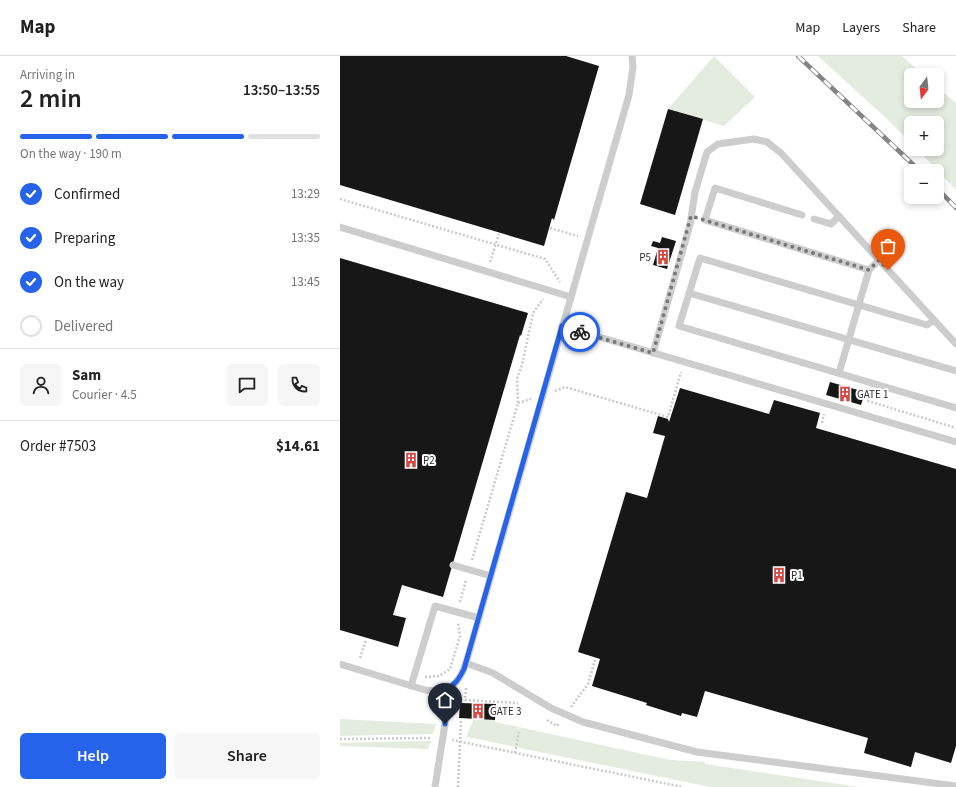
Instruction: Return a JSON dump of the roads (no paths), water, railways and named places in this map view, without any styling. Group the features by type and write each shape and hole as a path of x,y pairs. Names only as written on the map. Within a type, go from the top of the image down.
{"lane":[{"path":"340,664 425,690 445,690 453,686 459,680 466,663 479,618 632,79 632,56"},
{"path":"653,353 691,216 695,192 705,157 710,148 718,144 754,139 762,140 774,147 956,344"},
{"path":"705,220 715,188 802,215"},
{"path":"691,216 869,270"},
{"path":"814,219 831,224 839,216"},
{"path":"340,227 571,297"},
{"path":"934,320 927,325 700,258 680,326 956,408"},
{"path":"838,373 869,270 879,260"},
{"path":"689,293 956,371"},
{"path":"562,326 956,442"},
{"path":"453,565 491,576"},
{"path":"411,686 435,606 479,618"},
{"path":"466,663 493,673 565,715 583,722 673,747 705,753 956,786"},
{"path":"435,787 443,738 445,690"}],"railway":[{"path":"798,56 913,164"},
{"path":"944,195 956,208"}],"place":[{"name":"P5","path":"663,257"},
{"name":"GATE 1","path":"845,394"},
{"name":"P2","path":"411,460"},
{"name":"P1","path":"779,575"},
{"name":"GATE 3","path":"478,711"}]}
